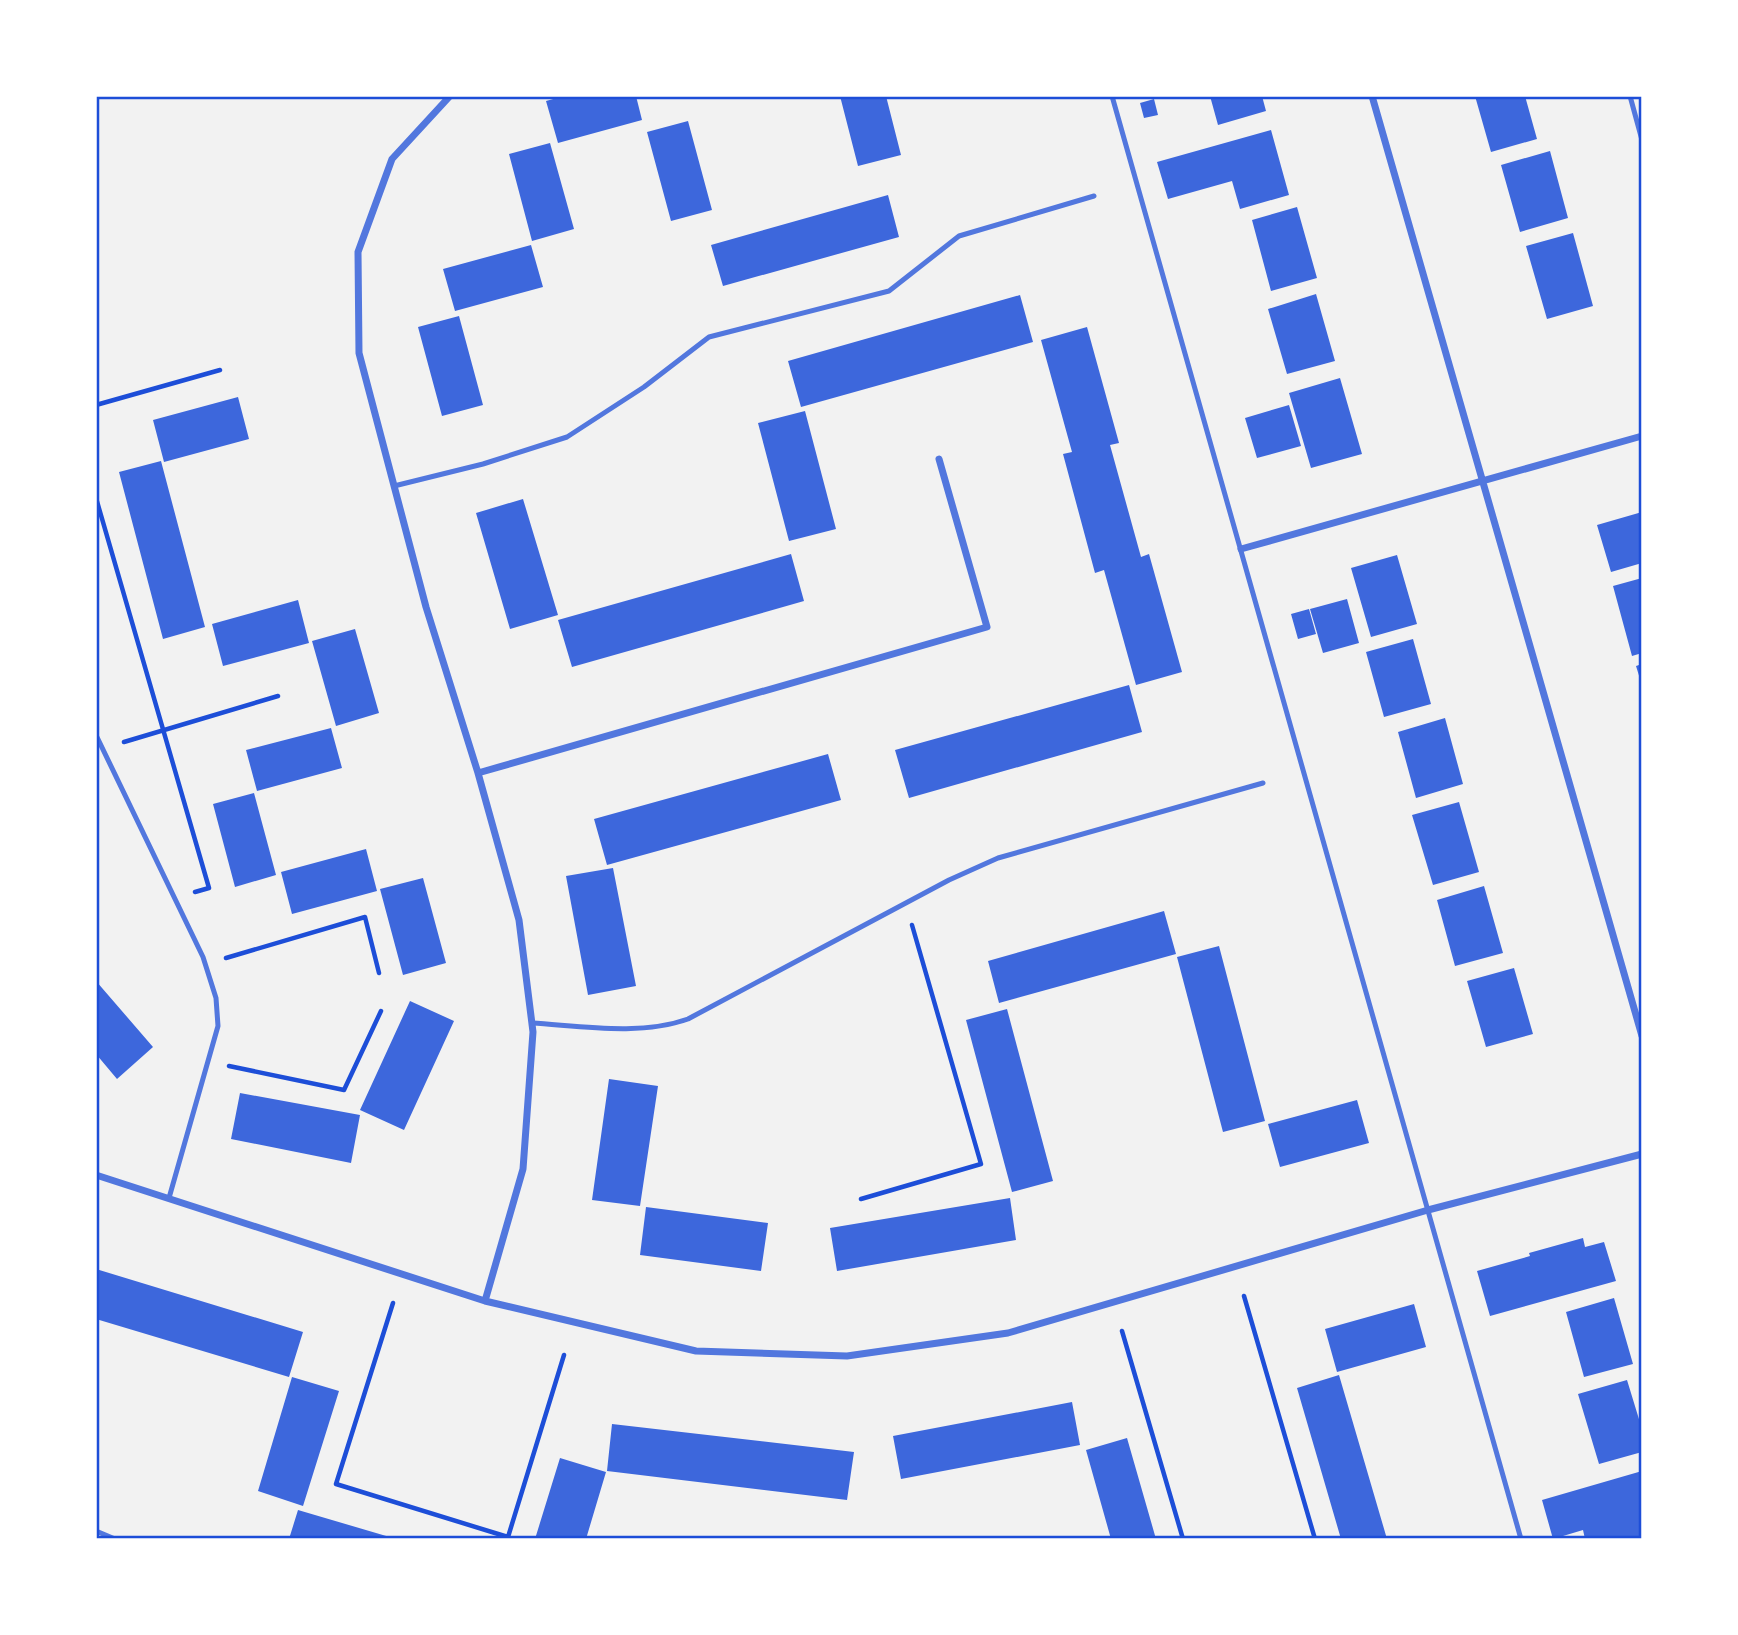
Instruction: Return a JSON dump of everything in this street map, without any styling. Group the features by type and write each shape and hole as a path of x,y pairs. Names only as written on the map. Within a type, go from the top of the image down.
{"street":[{"path":"450,96 392,159 358,252 359,353 426,607 478,772 519,919 532,1023 523,1169 485,1301"},
{"path":"1372,96 1642,1036"},
{"path":"1241,549 1642,436"},
{"path":"478,772 987,627 939,459"},
{"path":"96,1175 485,1301 696,1351 846,1356 1008,1333 1428,1210 1642,1154"}],"lane":[{"path":"1112,96 1521,1539"},
{"path":"1630,96 1642,140"},
{"path":"394,486 484,464 567,437 644,387 709,337 890,291 959,236 1094,196"},
{"path":"96,735 205,964 216,998 218,1026 169,1198"},
{"path":"532,1023 645,1028 674,1024 949,880 998,858 1263,783"},
{"path":"96,1531 115,1539"}],"path":[{"path":"96,405 220,370"},
{"path":"96,498 209,888 174,898"},
{"path":"102,748 278,696"},
{"path":"861,1199 981,1164 906,904"},
{"path":"205,964 365,917 379,973"},
{"path":"208,1062 345,1090 381,1011"},
{"path":"1244,1296 1315,1539"},
{"path":"393,1303 336,1484 508,1537 564,1355"},
{"path":"1122,1331 1183,1539"}],"building":[{"path":"564,96 636,96 642,120 558,143 546,101"},
{"path":"840,96 886,96 901,155 858,166"},
{"path":"1210,96 1262,96 1266,111 1218,125"},
{"path":"1475,96 1525,96 1537,139 1491,152"},
{"path":"1154,99 1158,115 1144,118 1140,103"},
{"path":"688,121 712,210 671,221 647,132"},
{"path":"1271,130 1289,195 1240,209 1232,181 1168,199 1157,162"},
{"path":"550,143 574,229 532,241 509,154"},
{"path":"1550,151 1568,218 1520,232 1501,165"},
{"path":"888,195 899,237 723,286 711,245"},
{"path":"1297,207 1317,278 1271,291 1252,220"},
{"path":"1573,233 1593,306 1547,319 1526,246"},
{"path":"531,245 543,287 455,311 443,269"},
{"path":"1316,294 1335,361 1287,374 1268,309"},
{"path":"1020,295 1033,342 801,407 788,361"},
{"path":"459,316 483,405 442,416 418,327"},
{"path":"1087,327 1119,443 1110,445 1141,557 1149,554 1182,672 1136,685 1104,570 1095,573 1063,454 1072,452 1041,340"},
{"path":"1340,378 1362,454 1311,468 1289,393"},
{"path":"238,397 249,439 164,462 153,420"},
{"path":"1289,405 1301,446 1257,458 1245,418"},
{"path":"805,411 836,529 789,541 758,423"},
{"path":"161,461 205,627 163,639 119,472"},
{"path":"523,499 558,615 510,629 476,513"},
{"path":"1642,512 1642,563 1611,572 1597,525"},
{"path":"791,554 804,601 572,667 558,620"},
{"path":"1397,555 1417,624 1371,637 1351,568"},
{"path":"1642,578 1642,653 1632,656 1613,586"},
{"path":"1347,599 1359,643 1323,653 1310,609"},
{"path":"298,600 309,643 223,666 212,624"},
{"path":"1309,609 1316,634 1298,639 1291,614"},
{"path":"355,629 379,713 336,726 312,641"},
{"path":"1413,639 1431,704 1384,717 1366,652"},
{"path":"1642,664 1642,682 1641,682 1636,666"},
{"path":"1129,685 1142,732 909,798 895,750"},
{"path":"1445,718 1463,784 1416,798 1398,732"},
{"path":"331,728 342,768 257,791 246,750"},
{"path":"828,754 841,800 607,865 594,819"},
{"path":"254,793 276,875 235,887 213,804"},
{"path":"1459,802 1479,872 1433,885 1412,815"},
{"path":"366,849 377,891 292,914 281,872"},
{"path":"613,868 636,986 588,995 566,876"},
{"path":"423,878 446,963 403,975 380,889"},
{"path":"1484,886 1503,953 1455,966 1437,900"},
{"path":"1164,911 1176,954 999,1003 988,961"},
{"path":"1219,946 1265,1121 1223,1132 1177,957"},
{"path":"1514,968 1533,1034 1486,1047 1467,981"},
{"path":"96,981 153,1047 117,1079 96,1054"},
{"path":"410,1001 454,1021 404,1130 360,1110"},
{"path":"1007,1009 1053,1181 1012,1192 966,1020"},
{"path":"609,1079 658,1086 640,1206 592,1200"},
{"path":"240,1093 360,1115 351,1163 231,1139"},
{"path":"1357,1100 1369,1143 1280,1167 1268,1124"},
{"path":"1010,1198 1016,1240 837,1271 830,1228"},
{"path":"646,1207 768,1223 761,1271 640,1255"},
{"path":"1583,1238 1585,1247 1604,1242 1616,1281 1490,1316 1477,1271"},
{"path":"96,1269 303,1332 289,1377 96,1319"},
{"path":"1614,1298 1633,1364 1584,1377 1566,1312"},
{"path":"1414,1304 1426,1347 1337,1372 1325,1329"},
{"path":"1339,1375 1387,1539 1341,1539 1297,1388"},
{"path":"292,1377 339,1391 303,1506 258,1491"},
{"path":"1627,1380 1642,1429 1642,1452 1599,1464 1578,1394"},
{"path":"1072,1402 1080,1445 901,1479 893,1436"},
{"path":"612,1424 854,1452 847,1500 607,1471"},
{"path":"1127,1438 1156,1539 1111,1539 1086,1450"},
{"path":"560,1458 606,1472 586,1539 535,1539"},
{"path":"1642,1471 1642,1539 1585,1539 1583,1530 1553,1539 1542,1500"},
{"path":"298,1510 393,1538 393,1539 289,1539"}]}
